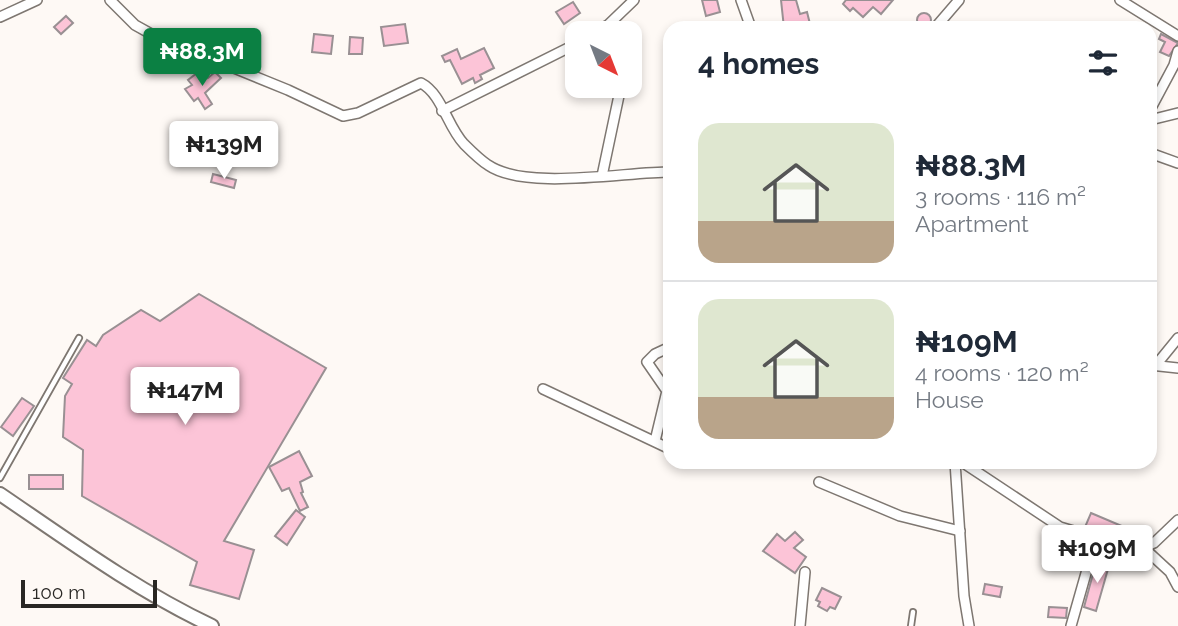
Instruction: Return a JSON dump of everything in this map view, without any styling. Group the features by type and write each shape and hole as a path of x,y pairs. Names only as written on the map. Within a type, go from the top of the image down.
{"street":[{"path":"0,17 37,0"},
{"path":"110,0 135,25 153,35 288,90 343,116 358,113 421,83 432,90 442,111 463,142 490,167 525,176 572,179 663,172"},
{"path":"616,21 634,0"},
{"path":"741,0 748,21"},
{"path":"940,21 959,0"},
{"path":"1120,0 1154,21"},
{"path":"1157,23 1178,36"},
{"path":"442,111 565,50"},
{"path":"1157,97 1174,65 1178,51"},
{"path":"601,176 618,98"},
{"path":"1157,118 1178,113"},
{"path":"1157,156 1178,163"},
{"path":"1157,361 1178,338"},
{"path":"663,350 647,362 663,385"},
{"path":"1157,365 1178,368"},
{"path":"542,389 663,446"},
{"path":"655,442 663,408"},
{"path":"956,469 969,626"},
{"path":"971,469 1036,514 1060,527 1138,550 1145,549 1178,520"},
{"path":"819,482 900,516 960,531"},
{"path":"0,494 127,580 166,604 212,626"},
{"path":"1071,626 1097,538"},
{"path":"1145,549 1170,572 1178,587"},
{"path":"800,626 805,572"}],"lane":[{"path":"0,478 79,338"},
{"path":"911,626 913,612"}],"building":[{"path":"702,0 717,0 720,12 706,16"},
{"path":"781,0 796,0 800,14 807,12 809,21 783,21"},
{"path":"846,0 893,0 881,14 873,7 863,17 843,4"},
{"path":"573,2 580,13 564,24 556,12"},
{"path":"921,13 927,13 931,21 917,21"},
{"path":"66,16 73,23 61,34 54,27"},
{"path":"405,24 408,43 384,46 381,27"},
{"path":"314,34 333,36 331,54 312,52"},
{"path":"1161,34 1178,43 1169,56 1160,52 1165,42 1159,39"},
{"path":"350,37 363,38 362,54 349,54"},
{"path":"484,48 494,68 480,75 482,79 475,83 473,78 462,84 450,60 445,62 442,56 457,49 461,59"},
{"path":"215,72 221,78 205,93 212,104 205,109 198,98 194,101 185,89 192,85 188,80 197,73 200,78 206,74 208,78"},
{"path":"229,141 244,147 240,160 225,154"},
{"path":"213,174 236,180 234,188 211,182"},
{"path":"199,294 326,368 224,541 254,550 239,599 190,585 197,562 82,496 83,450 63,437 65,396 72,384 63,378 87,340 96,346 103,335 141,310 160,321"},
{"path":"22,398 34,406 13,436 1,427"},
{"path":"299,451 312,476 300,482 301,493 308,507 300,511 289,488 282,491 269,467"},
{"path":"29,475 63,475 63,489 29,489"},
{"path":"296,510 305,517 287,545 275,536"},
{"path":"1091,513 1136,532 1132,541 1085,527"},
{"path":"795,532 803,540 794,548 806,557 795,573 763,551 777,534 785,541"},
{"path":"1097,559 1110,562 1096,611 1084,607"},
{"path":"985,584 1002,587 1000,597 983,594"},
{"path":"822,588 841,597 835,609 830,607 827,611 818,606 820,602 816,600"},
{"path":"1049,607 1067,608 1066,618 1048,617"}]}
